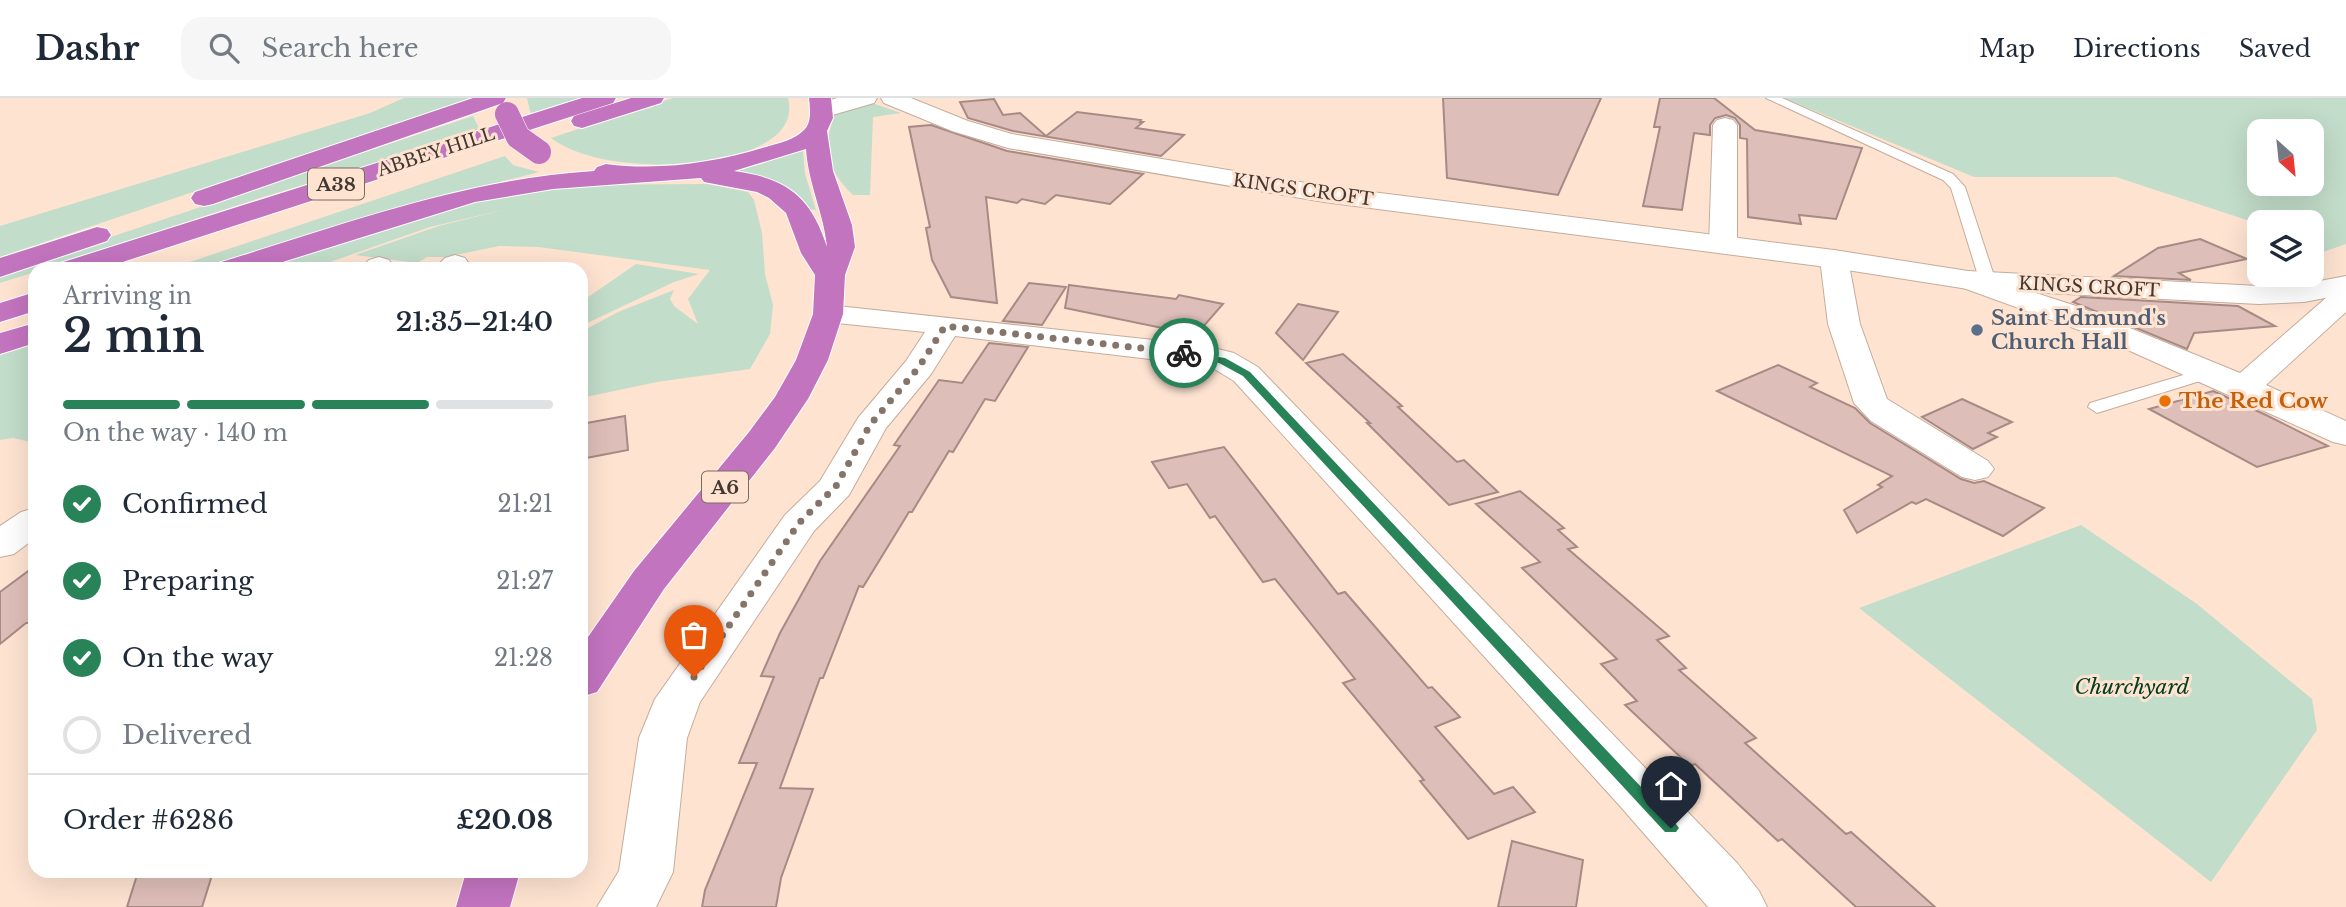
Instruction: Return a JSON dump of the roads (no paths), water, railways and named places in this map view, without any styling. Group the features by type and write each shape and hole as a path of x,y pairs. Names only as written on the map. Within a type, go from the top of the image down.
{"highway":[{"name":"ABBEY HILL","path":"92,262 605,98"},
{"name":"ABBEY HILL","path":"152,262 653,98"},
{"path":"180,206 503,103 515,135 538,152 579,166 630,176"},
{"path":"678,174 749,161 793,146 819,113"},
{"name":"A6","path":"588,671 649,580 762,440 791,399 812,360 828,314 830,275 841,247 838,225 820,171 819,113"},
{"path":"251,262 471,195 553,181 678,174 743,180 771,188 784,195 802,213 814,252 830,275"},
{"path":"0,268 115,228"},
{"path":"0,292 28,282"},
{"path":"0,313 28,303"},
{"path":"0,344 28,334"},
{"path":"483,907 491,878"}],"street":[{"path":"819,113 836,105 866,98"},
{"name":"KINGS CROFT","path":"891,98 989,136 1098,158 1324,194 1834,259 1978,281 2259,295 2304,293 2346,285"},
{"path":"1723,245 1725,124"},
{"path":"1834,259 1844,324 1871,403 1882,414 1975,469"},
{"path":"1978,281 2033,299 2210,372 2346,434"},
{"path":"2243,388 2346,296"},
{"path":"828,314 1200,355 1222,360 1246,374 1646,801 1718,879 1740,907"},
{"path":"624,907 634,896 646,872 663,738 678,699 799,523 836,486 870,425 919,367 945,326"},
{"path":"0,545 28,525"}],"lane":[{"path":"1772,98 1948,177 1958,187 1978,281"},
{"path":"2097,407 2210,372"}],"place":[{"name":"Saint Edmund's Church Hall","path":"1977,330"},
{"name":"The Red Cow","path":"2165,401"}],"park label":[{"name":"Churchyard","path":"2132,687"}]}
